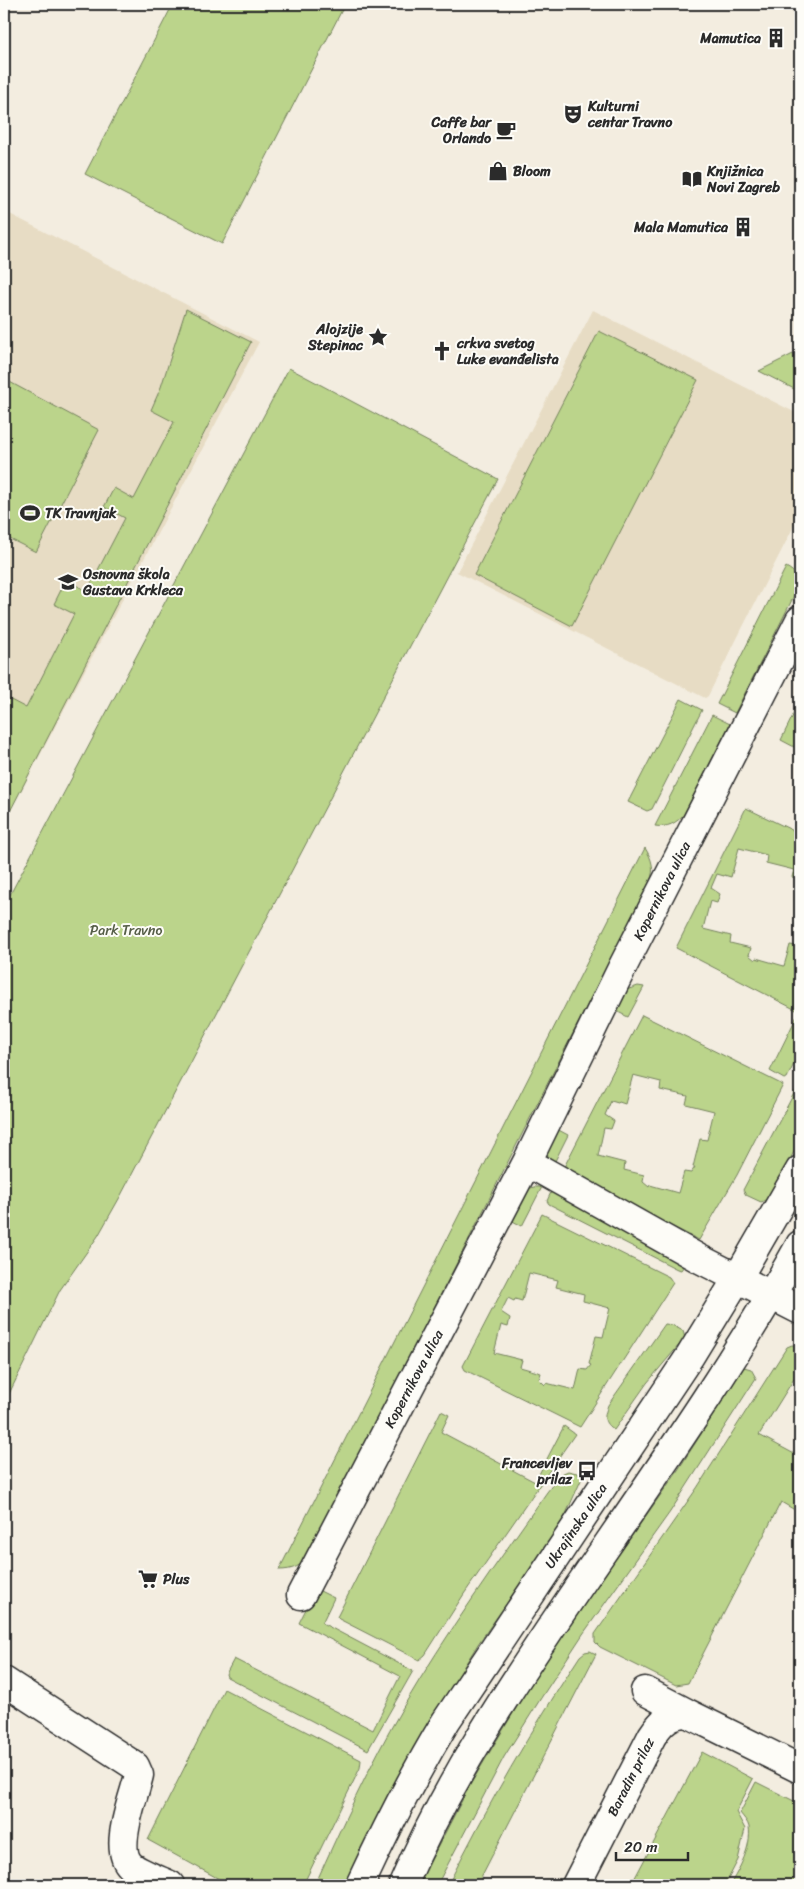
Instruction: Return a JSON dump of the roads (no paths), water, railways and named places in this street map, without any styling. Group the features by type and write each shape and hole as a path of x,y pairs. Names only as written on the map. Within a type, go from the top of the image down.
{"street":[{"name":"Kopernikova ulica","path":"301,1595 527,1162 624,964 800,620"},
{"path":"527,1162 737,1279 800,1310"},
{"name":"Ukrajinska ulica","path":"360,1885 413,1777 446,1721 690,1356 800,1170"},
{"path":"403,1885 445,1797 503,1698 738,1350 800,1245"},
{"path":"4,1680 135,1766 139,1775 123,1840 124,1853 131,1865 170,1885"},
{"path":"645,1691 800,1769"},
{"name":"Baradin prilaz","path":"576,1885 659,1725 670,1716 678,1713 687,1713"}],"place":[{"name":"Mamutica","path":"776,38"},
{"name":"Kulturni centar Travno","path":"573,114"},
{"name":"Caffe bar Orlando","path":"506,130"},
{"name":"Bloom","path":"498,171"},
{"name":"Knjižnica Novi Zagreb","path":"692,179"},
{"name":"Mala Mamutica","path":"743,227"},
{"name":"Alojzije Stepinac","path":"378,337"},
{"name":"crkva svetog Luke evanđelista","path":"442,351"},
{"name":"TK Travnjak","path":"30,513"},
{"name":"Osnovna škola Gustava Krkleca","path":"68,582"},
{"name":"Francevljev prilaz","path":"587,1471"},
{"name":"Plus","path":"148,1579"}],"park label":[{"name":"Park Travno","path":"126,930"}]}
